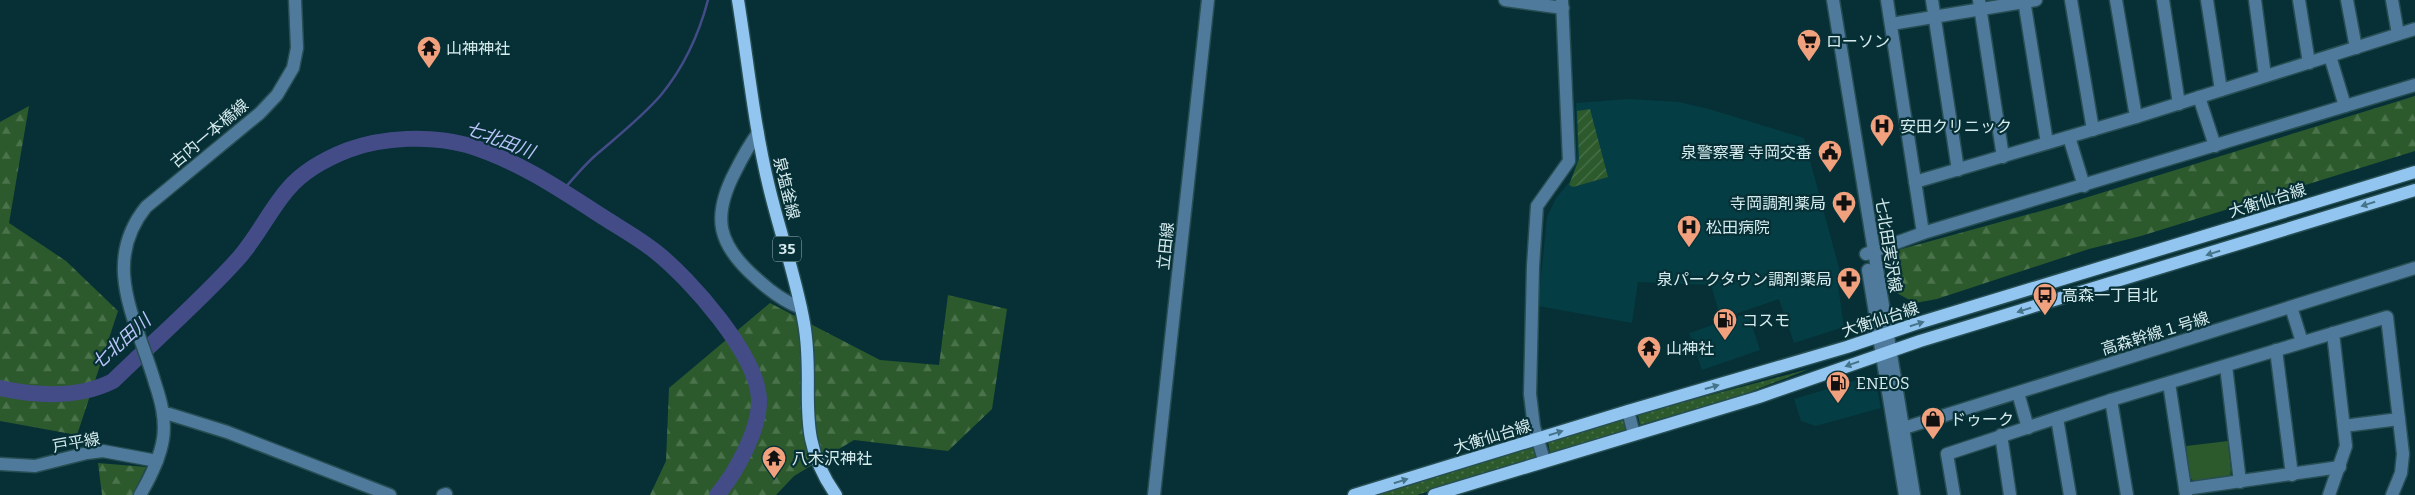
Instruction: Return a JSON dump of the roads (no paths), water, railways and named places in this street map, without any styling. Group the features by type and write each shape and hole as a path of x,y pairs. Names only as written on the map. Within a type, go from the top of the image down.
{"main road":[{"name":"泉塩釜線","path":"738,0 758,133 769,186 801,308 807,343 807,418 809,435 819,469 836,495"},
{"name":"大衡仙台線","path":"1354,495 2415,172"},
{"name":"大衡仙台線","path":"1434,495 1544,460 1759,397 1887,352 2415,190"}],"street":[{"name":"古内一本橋線","path":"163,415 151,367 124,282 123,257 125,244 136,220 161,195 260,113 278,95 287,82 293,68 297,48 295,0"},
{"name":"立田線","path":"1154,495 1208,0"},
{"path":"1505,0 1562,4 1569,161 1537,206 1530,384 1534,427 1544,460"},
{"path":"1827,0 1883,335 1904,428 1914,495"},
{"name":"七北田実沢線","path":"1833,0 1870,252"},
{"path":"1887,0 1923,233"},
{"path":"1932,0 1958,170"},
{"path":"2071,0 2092,130"},
{"path":"2116,0 2136,117"},
{"path":"2163,0 2179,104"},
{"path":"2207,0 2221,90"},
{"path":"2255,0 2265,76"},
{"path":"2299,0 2309,63"},
{"path":"2347,0 2356,48"},
{"path":"2392,0 2398,34"},
{"path":"1891,24 1935,16 1980,4 2028,1 2047,143"},
{"path":"1980,4 2003,157"},
{"path":"1915,182 2179,104 2415,30"},
{"path":"2330,56 2346,106"},
{"path":"1870,252 1923,233 2415,85"},
{"path":"2199,97 2215,146"},
{"path":"758,133 748,145 722,199 720,218 725,239 738,262 762,284 793,305 801,308"},
{"path":"2070,137 2084,186"},
{"name":"高森幹線１号線","path":"1904,428 2415,268"},
{"path":"2291,307 2302,342"},
{"path":"1954,495 1948,454 2111,400 2387,317 2403,454 2401,473 2392,495"},
{"path":"2329,495 2340,468 2346,446 2333,333"},
{"path":"2276,350 2292,475"},
{"path":"1887,352 1905,495"},
{"path":"2226,366 2240,482"},
{"path":"2169,383 2186,492 2240,482 2340,468"},
{"path":"2018,393 2028,428"},
{"path":"2111,400 2127,495"},
{"path":"1628,411 1634,434"},
{"path":"140,495 157,461 163,439 163,415 169,414 226,432 390,495"},
{"path":"2057,418 2070,495"},
{"path":"2344,426 2399,419"},
{"path":"2001,436 2010,495"},
{"name":"戸平線","path":"0,464 35,466 103,451 157,461"}],"waterway":[{"path":"563,190 592,158 630,126 661,95 677,73 690,50 708,0"},
{"name":"七北田川","path":"0,388 28,393 57,394 86,391 113,381 237,260 251,243 281,197 294,182 308,171 339,153 376,142 407,139 453,142 485,151 521,167 637,238 670,264 720,319 747,361 755,381 759,399 756,424 746,450 732,475 717,495"}],"place":[{"name":"ローソン","path":"1809,62"},
{"name":"山神神社","path":"429,69"},
{"name":"安田クリニック","path":"1882,147"},
{"name":"泉警察署 寺岡交番","path":"1830,173"},
{"name":"寺岡調剤薬局","path":"1844,224"},
{"name":"松田病院","path":"1689,248"},
{"name":"泉パークタウン調剤薬局","path":"1849,300"},
{"name":"高森一丁目北","path":"2045,316"},
{"name":"コスモ","path":"1725,341"},
{"name":"山神社","path":"1649,369"},
{"name":"ENEOS","path":"1838,404"},
{"name":"ドゥーク","path":"1933,440"},
{"name":"八木沢神社","path":"774,479"}]}
